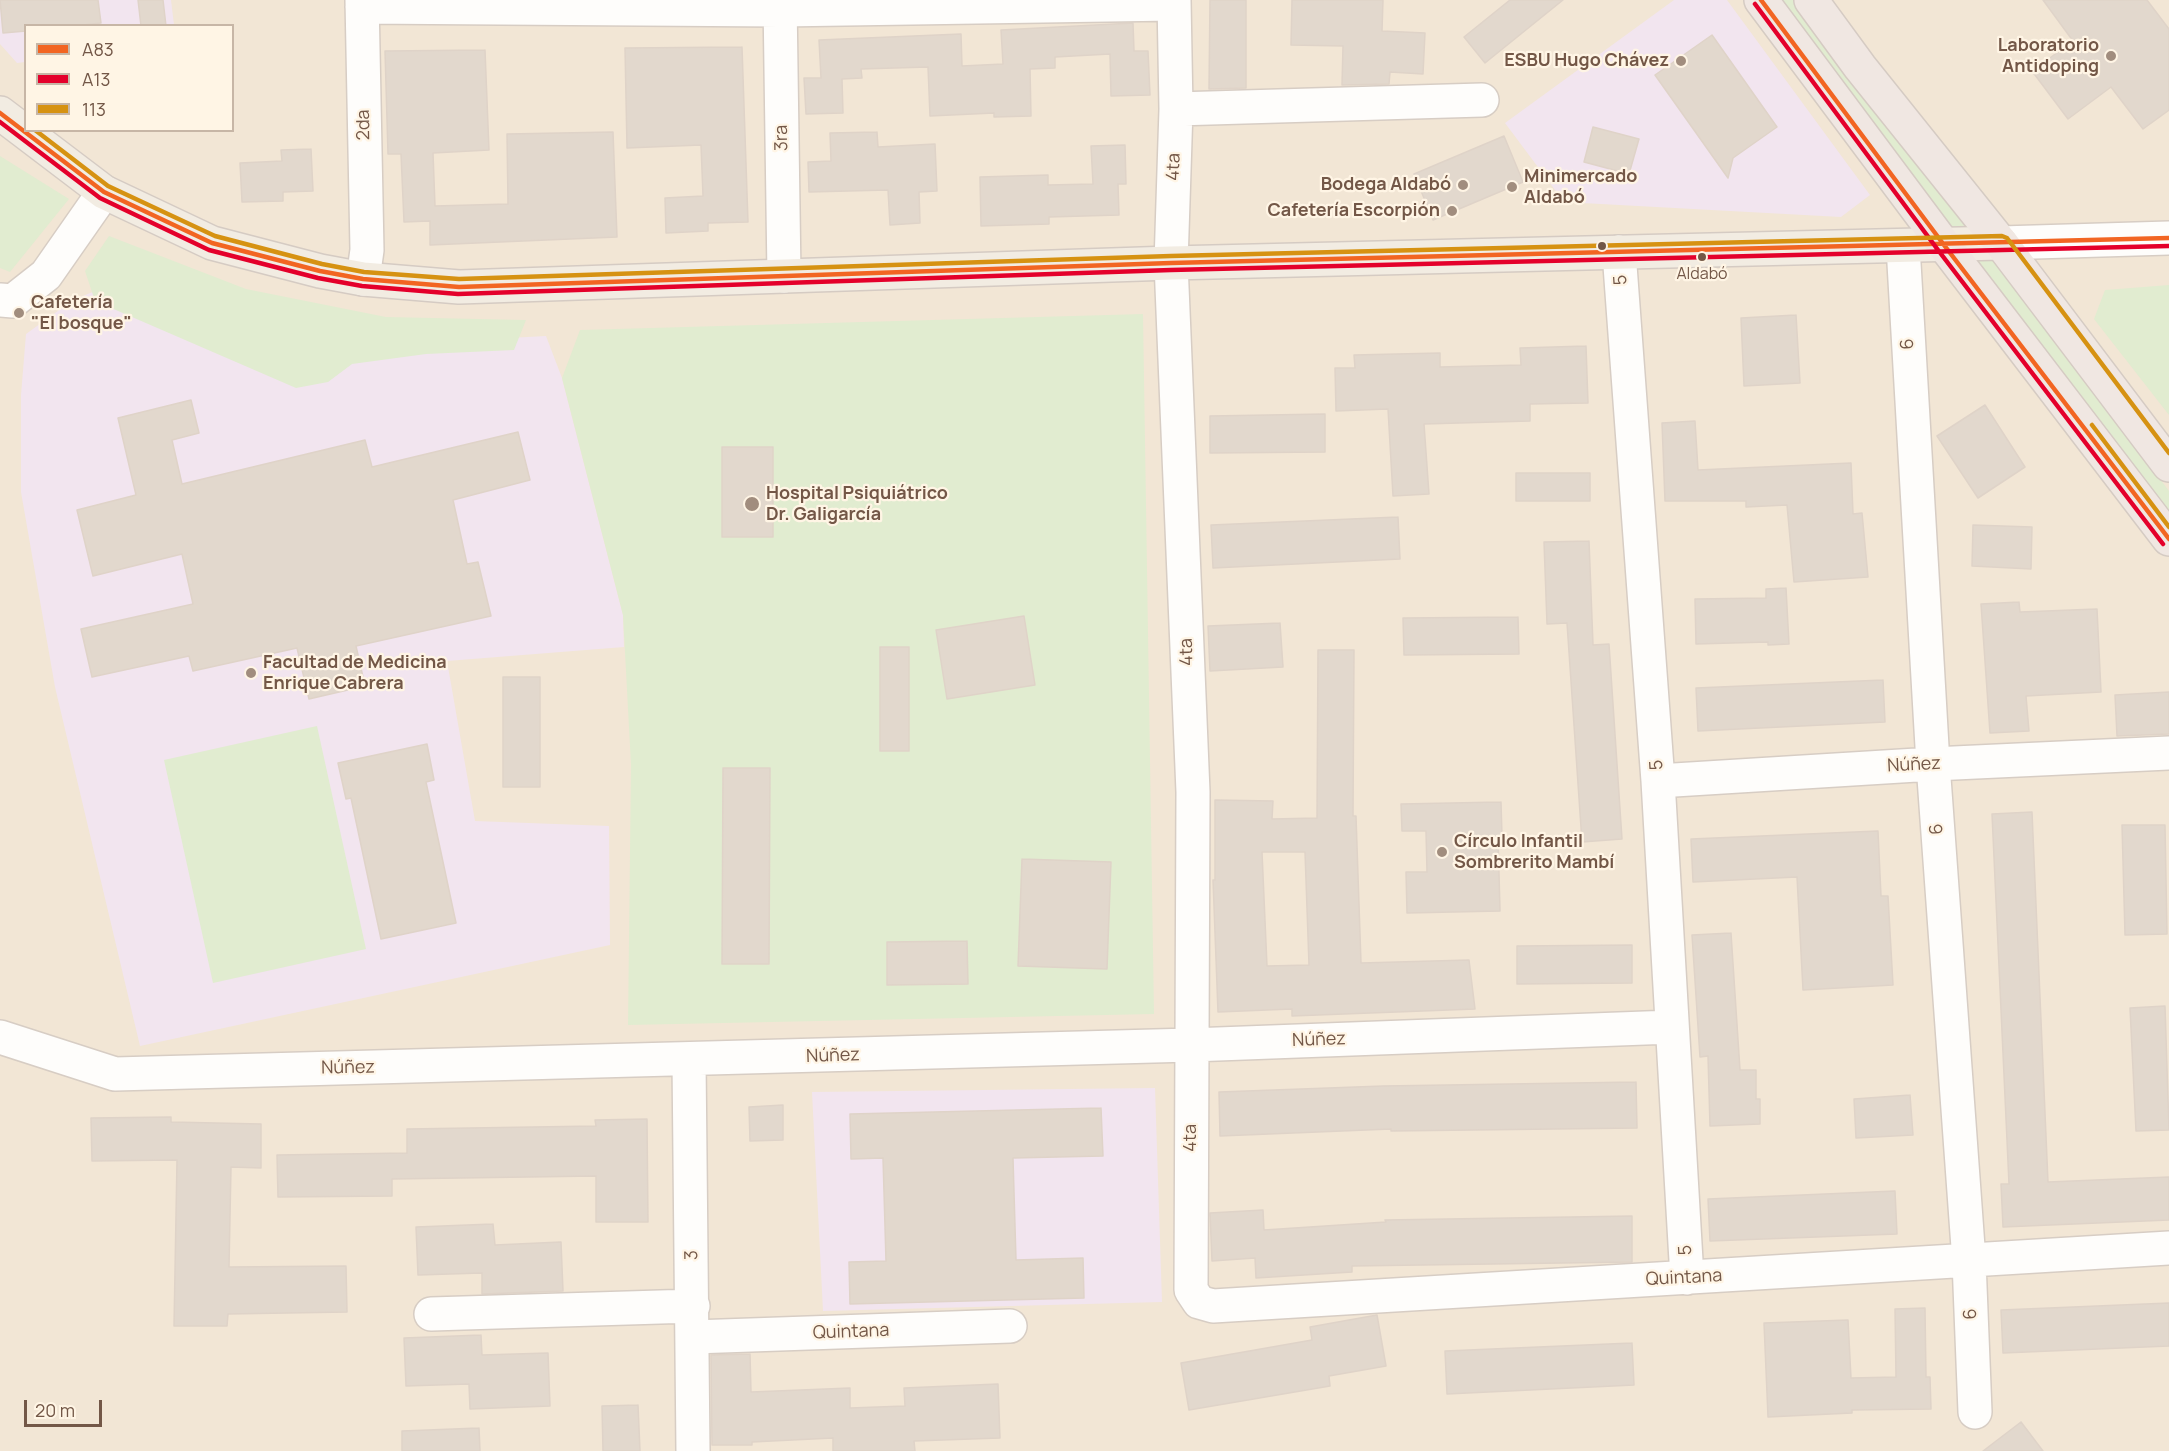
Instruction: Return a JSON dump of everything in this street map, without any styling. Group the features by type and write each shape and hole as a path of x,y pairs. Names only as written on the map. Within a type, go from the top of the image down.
{"highway":[{"path":"1761,0 1944,245 2169,539"},
{"path":"1811,0 1860,67 2001,243 2169,465"}],"main road":[{"path":"0,113 24,131"},
{"path":"25,132 104,192 212,243 320,271 365,264 459,287 1171,263 2001,243"}],"street":[{"path":"362,4 780,5 1174,2"},
{"name":"4ta","path":"1174,2 1176,109 1171,263 1193,792 1191,1290 1199,1302"},
{"name":"2da","path":"362,4 365,264"},
{"name":"3ra","path":"780,5 784,276"},
{"path":"1176,109 1482,100"},
{"path":"0,300 13,301 46,275 104,192"},
{"path":"2001,243 2169,238"},
{"name":"6","path":"1903,246 1933,764 1969,1261 1975,1412"},
{"name":"5","path":"1619,252 1658,781 1687,1278"},
{"name":"Núñez","path":"1658,781 1933,764 2169,753"},
{"name":"Núñez","path":"0,1037 115,1074 1191,1045 1672,1027"},
{"name":"3","path":"689,1060 693,1451"},
{"name":"Quintana","path":"1199,1302 1213,1306 2169,1248"},
{"name":"Quintana","path":"431,1314 693,1322 1010,1326"}],"shaded area":[{"path":"0,0 2169,0 2169,1451 0,1451"},
{"path":"0,0 171,0 174,24 24,24 24,62 17,63 0,44"},
{"name":"ESBU Hugo Chávez","path":"1674,0 1727,0 1870,195 1841,217 1564,202 1505,123"},
{"name":"Facultad de Medicina Enrique Cabrera","path":"110,285 269,351 546,336 562,378 623,615 624,647 447,661 475,821 609,826 610,945 140,1046 55,687 21,492 21,395 26,334 73,300"},
{"path":"1155,1088 1162,1302 823,1311 812,1092"}],"green space":[{"path":"1781,0 1799,0 1971,229 1951,228"},
{"path":"0,156 69,199 10,272 0,268"},
{"path":"109,236 246,289 386,317 526,320 514,350 426,354 352,364 328,382 296,388 95,301 85,271"},
{"path":"1974,259 1994,259 2169,491 2169,517"},
{"path":"2169,285 2169,415 2094,319 2105,290"},
{"path":"1143,314 1154,1014 628,1025 631,765 623,615 562,378 580,330"},
{"path":"317,726 366,949 213,983 164,760"}],"building":[{"path":"0,0 98,0 101,23 24,24 24,31 3,33"},
{"path":"138,0 163,0 166,24 141,24"},
{"path":"1210,0 1246,0 1246,88 1209,89"},
{"path":"1292,0 1383,0 1382,31 1425,33 1423,74 1390,72 1389,84 1342,85 1343,46 1291,45"},
{"path":"1510,0 1563,0 1485,63 1464,37"},
{"name":"Laboratorio Antidoping","path":"2043,0 2147,0 2169,29 2169,110 2143,129 2111,87 2068,119 2032,71 2073,41"},
{"path":"1133,23 1134,51 1148,51 1150,95 1111,96 1110,54 1055,57 1055,68 1030,69 1031,116 994,117 994,113 930,116 928,67 861,69 862,78 842,79 843,113 806,114 804,78 821,78 819,40 961,34 962,66 1003,64 1001,30"},
{"path":"1712,35 1777,127 1733,158 1728,178 1655,75"},
{"path":"742,47 748,222 708,223 708,231 666,233 665,198 703,196 701,145 627,148 625,48"},
{"path":"485,50 489,150 433,153 435,206 508,204 507,134 613,132 617,237 430,245 430,221 404,222 401,154 388,154 385,51"},
{"path":"1593,127 1639,139 1629,174 1584,162"},
{"path":"877,132 878,147 935,144 937,191 919,192 920,223 890,225 888,190 809,192 808,162 831,161 830,133"},
{"path":"1504,136 1523,182 1433,220 1414,174"},
{"path":"1125,145 1126,184 1118,184 1119,215 1049,217 1049,224 981,226 980,177 1048,175 1048,185 1093,184 1091,146"},
{"path":"311,149 313,191 283,192 283,201 242,202 240,163 282,161 281,150"},
{"path":"1796,315 1800,383 1744,386 1741,318"},
{"path":"1586,346 1588,403 1530,404 1530,421 1424,424 1429,494 1393,496 1388,409 1336,411 1335,368 1355,368 1354,355 1440,353 1440,367 1521,365 1520,348"},
{"path":"191,400 199,433 172,440 182,484 365,440 372,467 518,432 530,480 453,500 467,564 478,562 491,616 356,646 365,686 309,699 297,648 193,671 189,656 92,677 81,629 193,604 182,554 93,576 77,510 136,495 118,418"},
{"path":"1985,405 2025,467 1978,498 1937,436"},
{"path":"1325,414 1325,452 1210,453 1210,416"},
{"path":"1695,421 1698,470 1851,463 1853,514 1862,513 1868,577 1794,582 1787,505 1746,507 1746,501 1665,501 1662,423"},
{"path":"722,447 773,447 773,537 722,537"},
{"path":"1516,473 1590,473 1590,501 1516,501"},
{"path":"1398,517 1400,559 1213,568 1211,525"},
{"path":"1973,525 2032,527 2031,569 1972,566"},
{"path":"1589,541 1593,645 1609,644 1622,839 1582,842 1567,623 1547,624 1544,542"},
{"path":"1786,588 1789,644 1768,645 1768,642 1696,644 1695,599 1766,598 1766,589"},
{"path":"2019,602 2020,612 2097,609 2101,692 2026,696 2029,731 1990,733 1981,604"},
{"path":"1024,616 1035,685 947,699 936,630"},
{"path":"1518,617 1519,654 1404,655 1403,618"},
{"path":"1280,623 1283,667 1210,671 1208,626"},
{"path":"880,647 909,647 909,751 880,751"},
{"path":"1318,650 1354,650 1353,816 1356,816 1361,963 1469,960 1475,1009 1292,1016 1292,1009 1218,1012 1213,880 1215,880 1215,800 1273,801 1272,819 1317,818","holes":["1262,852 1305,852 1309,965 1267,966"]},
{"path":"503,677 540,677 540,787 503,787"},
{"path":"1883,680 1885,722 1698,731 1696,688"},
{"path":"2169,692 2169,734 2117,736 2115,695"},
{"path":"427,744 434,780 426,782 456,923 381,939 351,798 346,799 338,763"},
{"path":"723,768 770,768 769,964 722,964"},
{"name":"Círculo Infantil Sombrerito Mambí","path":"1501,802 1502,836 1498,836 1500,911 1407,913 1406,872 1427,872 1426,831 1402,831 1401,804"},
{"path":"2032,812 2048,1182 2169,1177 2169,1220 2003,1227 2001,1184 2009,1184 1992,814"},
{"path":"2122,825 2165,825 2167,934 2125,935"},
{"path":"1878,831 1881,896 1888,896 1893,985 1803,990 1797,877 1693,882 1691,839"},
{"path":"1022,859 1111,862 1107,969 1018,966"},
{"path":"1731,933 1740,1070 1756,1070 1756,1099 1760,1099 1760,1124 1710,1126 1708,1056 1700,1057 1692,935"},
{"path":"967,941 968,984 887,985 887,942"},
{"path":"1632,945 1632,983 1517,984 1517,946"},
{"path":"2165,1006 2169,1130 2136,1131 2130,1008"},
{"path":"1636,1082 1637,1128 1391,1131 1391,1129 1220,1136 1219,1092 1383,1086"},
{"path":"1910,1095 1913,1135 1856,1138 1854,1099"},
{"path":"783,1105 783,1140 750,1141 749,1107"},
{"path":"1101,1108 1103,1156 1013,1158 1016,1260 1083,1258 1084,1298 850,1304 849,1262 886,1261 883,1158 851,1159 850,1114"},
{"path":"171,1117 171,1122 261,1124 261,1168 231,1167 229,1267 346,1266 347,1312 228,1314 227,1326 174,1326 177,1160 92,1161 91,1118"},
{"path":"647,1119 648,1222 596,1222 596,1176 392,1179 392,1196 278,1197 277,1155 407,1153 407,1129 596,1126 595,1120"},
{"path":"1895,1191 1897,1234 1710,1241 1708,1199"},
{"path":"1263,1210 1264,1230 1386,1222 1385,1220 1632,1216 1632,1262 1352,1266 1352,1272 1256,1278 1255,1258 1212,1261 1210,1213"},
{"path":"493,1224 495,1245 561,1242 563,1291 482,1294 482,1273 418,1275 416,1227"},
{"path":"2169,1303 2169,1346 2003,1353 2001,1310"},
{"path":"1925,1308 1926,1377 1930,1377 1931,1409 1852,1410 1852,1413 1768,1417 1764,1323 1848,1320 1851,1378 1896,1377 1895,1309"},
{"path":"1377,1315 1386,1366 1329,1376 1330,1386 1189,1410 1181,1363 1312,1340 1310,1327"},
{"path":"481,1335 482,1355 548,1353 550,1406 470,1409 469,1384 406,1386 404,1338"},
{"path":"1632,1343 1634,1385 1447,1394 1445,1351"},
{"path":"750,1354 751,1392 850,1388 850,1408 905,1406 904,1388 998,1384 1000,1438 914,1441 915,1451 833,1451 833,1438 752,1442 752,1445 712,1445 711,1355"},
{"path":"638,1405 640,1451 603,1451 602,1406"},
{"path":"2021,1422 2043,1451 1983,1451"},
{"path":"479,1428 480,1451 402,1451 402,1431"}],"transit line":[{"name":"A83","path":"1761,0 1944,245 2169,539"},
{"name":"A13","path":"1755,4 1938,250 2163,544"},
{"name":"A83","path":"0,113 24,131"},
{"name":"A13","path":"0,122 100,198 209,250 318,278 362,286 458,294 1171,270 2169,246"},
{"name":"A83","path":"25,132 104,192 212,243 320,271 363,279 459,287 1171,263 2169,238"},
{"name":"113","path":"38,132 108,186 215,236 322,264 364,272 459,279 1171,256 2002,236 2007,238 2169,453"},
{"name":"113","path":"2092,425 2169,527"}],"place":[{"name":"Laboratorio Antidoping","path":"2111,56"},
{"name":"ESBU Hugo Chávez","path":"1681,61"},
{"name":"Bodega Aldabó","path":"1463,185"},
{"name":"Minimercado Aldabó","path":"1512,187"},
{"name":"Cafetería Escorpión","path":"1452,211"},
{"name":"Aldabó","path":"1702,257"},
{"name":"Cafetería \"El bosque\"","path":"19,313"},
{"name":"Hospital Psiquiátrico Dr. Galigarcía","path":"752,504"},
{"name":"Facultad de Medicina Enrique Cabrera","path":"251,673"},
{"name":"Círculo Infantil Sombrerito Mambí","path":"1442,852"}]}
